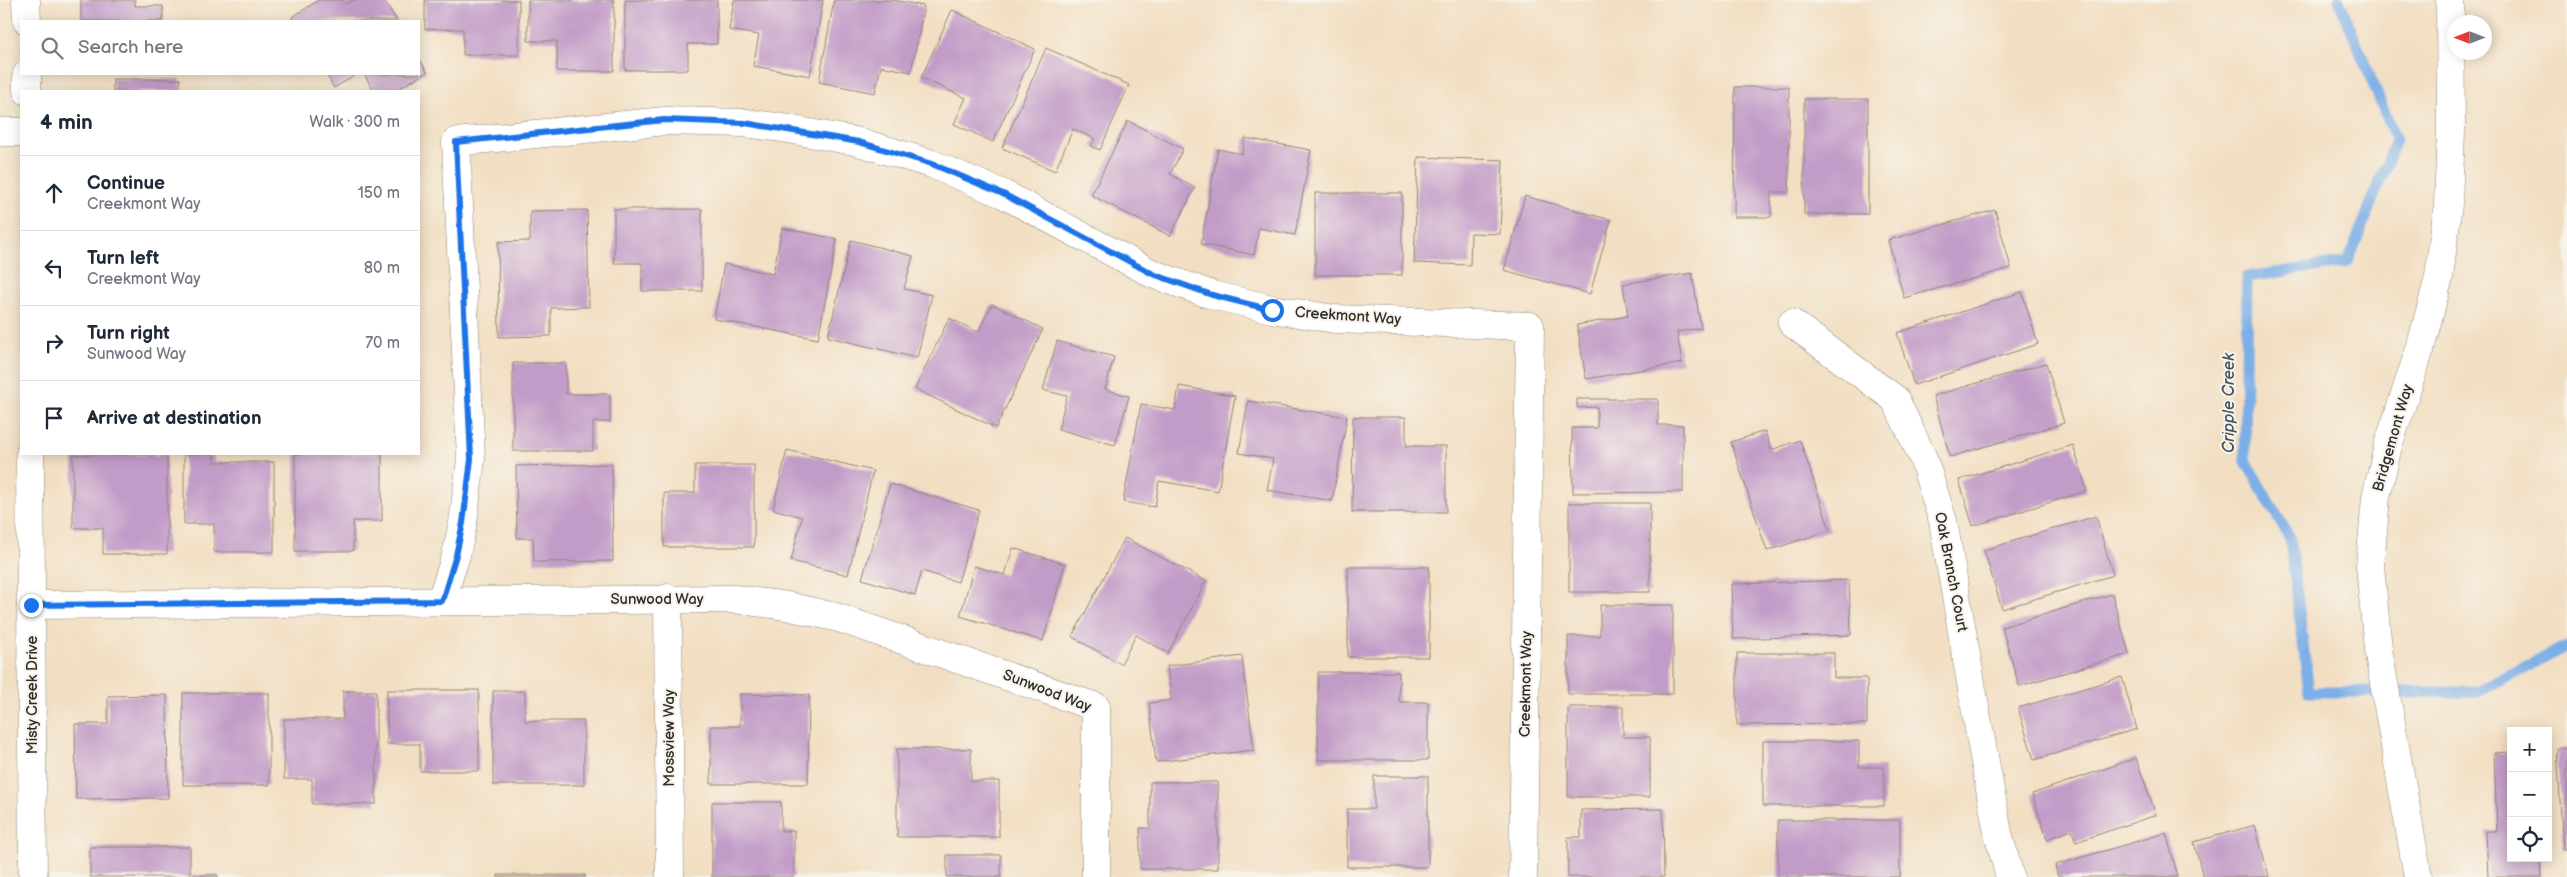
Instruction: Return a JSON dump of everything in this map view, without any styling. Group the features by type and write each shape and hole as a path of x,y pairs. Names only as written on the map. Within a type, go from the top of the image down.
{"street":[{"path":"26,0 26,20"},
{"name":"Bridgemont Way","path":"2418,877 2378,649 2370,566 2376,497 2388,446 2420,349 2439,277 2448,204 2451,131 2450,0"},
{"path":"27,75 27,90"},
{"name":"Creekmont Way","path":"442,601 456,555 463,523 471,459 456,142 664,120 745,123 859,142 932,164 1003,194 1153,274 1212,295 1272,310 1335,318 1530,326 1523,877"},
{"path":"0,132 20,132"},
{"name":"Oak Branch Court","path":"1792,323 1895,399 1923,458 1943,521 1976,718 1998,833 2010,877"},
{"name":"Misty Creek Drive","path":"30,455 34,877"},
{"name":"Sunwood Way","path":"31,605 668,598 734,599 787,606 839,618 1096,707 1096,877"},
{"name":"Mossview Way","path":"668,598 670,877"}],"building":[{"path":"81,0 135,0 135,6 163,6 163,20 81,20"},
{"path":"319,0 343,0 346,4 353,0 384,0 396,20 294,20 292,17"},
{"path":"425,0 519,0 519,55 463,55 463,29 425,29"},
{"path":"528,0 614,0 614,71 557,71 557,41 528,41"},
{"path":"625,0 717,0 717,44 688,44 688,70 625,70"},
{"path":"734,0 823,0 810,76 753,66 759,35 729,30"},
{"path":"834,0 893,0 924,6 911,72 881,66 875,93 819,82"},
{"path":"952,10 1035,49 993,142 954,124 966,98 921,78"},
{"path":"1046,48 1129,85 1100,150 1091,146 1095,139 1073,129 1055,171 1002,148"},
{"path":"420,60 427,72 397,90 373,90 365,75 420,75"},
{"path":"327,75 355,75 334,88"},
{"path":"113,79 180,79 180,90 113,90"},
{"path":"1735,87 1789,87 1789,192 1771,192 1771,217 1734,217"},
{"path":"1804,99 1868,99 1868,214 1804,214"},
{"path":"1128,121 1183,149 1170,174 1195,188 1170,236 1091,195"},
{"path":"1245,138 1311,150 1295,235 1259,228 1254,255 1201,244 1218,149 1242,154"},
{"path":"1418,157 1503,160 1500,234 1471,233 1470,265 1414,263"},
{"path":"1315,193 1402,193 1402,275 1315,275"},
{"path":"1525,196 1611,220 1590,294 1504,270"},
{"path":"614,209 702,209 702,291 642,291 642,263 614,263"},
{"path":"587,210 589,307 551,308 551,336 499,337 498,242 530,241 530,211"},
{"path":"1995,210 2011,268 1904,298 1888,240"},
{"path":"782,228 837,239 818,339 714,319 724,264 773,274"},
{"path":"851,240 913,256 904,289 932,295 917,358 828,337"},
{"path":"1692,273 1701,328 1677,332 1682,363 1586,379 1577,325 1628,316 1623,284"},
{"path":"2022,292 2038,344 1914,385 1897,333"},
{"path":"992,304 1043,329 996,428 915,389 949,318 978,332"},
{"path":"1057,341 1114,357 1105,389 1129,396 1115,445 1058,429 1067,396 1043,390"},
{"path":"513,363 566,363 566,394 610,394 610,422 593,422 593,451 513,451"},
{"path":"2046,363 2064,423 1950,457 1933,396"},
{"path":"1179,386 1235,396 1218,491 1159,481 1155,507 1123,502 1141,404 1175,410"},
{"path":"1577,399 1658,399 1658,425 1683,425 1683,492 1573,493 1572,428 1597,428 1597,407 1577,408"},
{"path":"1248,401 1347,417 1332,501 1267,490 1273,459 1239,453"},
{"path":"1353,417 1406,417 1406,446 1446,446 1446,512 1352,512"},
{"path":"1765,431 1771,450 1800,440 1830,530 1767,551 1731,442"},
{"path":"2073,445 2087,491 1973,526 1959,480"},
{"path":"787,450 873,471 848,575 791,561 802,517 773,509"},
{"path":"73,455 167,455 167,554 103,554 103,528 73,528"},
{"path":"184,455 214,455 214,462 274,462 274,552 214,552 214,524 184,524"},
{"path":"295,455 382,455 382,521 353,521 353,551 295,551"},
{"path":"612,464 613,561 534,562 533,538 517,538 516,466"},
{"path":"695,465 754,465 754,547 664,547 664,493 695,493"},
{"path":"890,484 979,510 958,582 922,571 915,595 862,579"},
{"path":"1569,503 1650,503 1650,592 1569,592"},
{"path":"2096,516 2113,575 2002,609 1984,550"},
{"path":"1125,538 1206,581 1168,653 1136,635 1121,664 1072,637"},
{"path":"1013,548 1065,564 1043,641 960,616 974,566 1005,575"},
{"path":"1348,567 1429,567 1429,657 1348,657"},
{"path":"1849,580 1851,635 1733,639 1731,584"},
{"path":"2112,594 2129,654 2019,686 2002,627"},
{"path":"1600,605 1673,605 1673,694 1568,694 1568,636 1600,636"},
{"path":"1737,653 1834,653 1834,678 1867,678 1867,724 1737,725"},
{"path":"1242,656 1254,750 1156,762 1149,703 1171,700 1167,666"},
{"path":"1318,672 1399,672 1399,702 1428,702 1428,760 1318,760"},
{"path":"2122,677 2137,729 2034,760 2018,708"},
{"path":"387,690 479,690 479,771 420,771 420,744 387,744"},
{"path":"343,691 376,691 376,804 312,804 312,779 284,779 284,719 343,719"},
{"path":"493,691 525,691 525,721 584,721 584,785 493,785"},
{"path":"183,693 269,693 269,785 183,785"},
{"path":"740,694 809,695 808,784 711,784 711,726 740,726"},
{"path":"167,695 168,798 76,799 75,724 108,724 108,696"},
{"path":"1568,707 1623,707 1623,737 1650,737 1650,797 1568,797"},
{"path":"1763,741 1859,741 1859,767 1884,767 1884,806 1763,806"},
{"path":"2567,748 2567,849 2563,849 2557,749"},
{"path":"897,749 971,749 971,781 999,781 999,837 897,837"},
{"path":"2507,752 2507,862 2541,862 2542,877 2488,877 2486,831 2497,831 2494,753"},
{"path":"2136,758 2156,815 2076,842 2072,830 2047,839 2032,794"},
{"path":"1374,776 1428,776 1428,867 1347,867 1347,809 1374,809"},
{"path":"1150,782 1218,782 1218,869 1140,869 1140,828 1150,828"},
{"path":"712,802 781,802 781,831 794,831 794,877 712,877"},
{"path":"1663,809 1664,877 1568,877 1568,837 1581,837 1581,810"},
{"path":"1778,820 1900,820 1900,877 1778,877"},
{"path":"2255,825 2269,877 2203,877 2194,842"},
{"path":"2166,833 2178,877 2058,877 2055,865"},
{"path":"90,847 190,847 190,875 218,875 218,877 90,877"},
{"path":"947,855 1001,855 1001,877 947,877"},
{"path":"498,875 585,875 585,877 498,877"}],"waterway":[{"name":"Cripple Creek","path":"2339,0 2396,140 2348,262 2247,277 2245,460 2290,538 2309,692 2477,692 2567,646"}],"route":[{"path":"31,605 442,601 456,555 463,523 471,459 456,142 664,120 745,123 859,142 932,164 1003,194 1153,274 1212,295 1272,310"}]}
